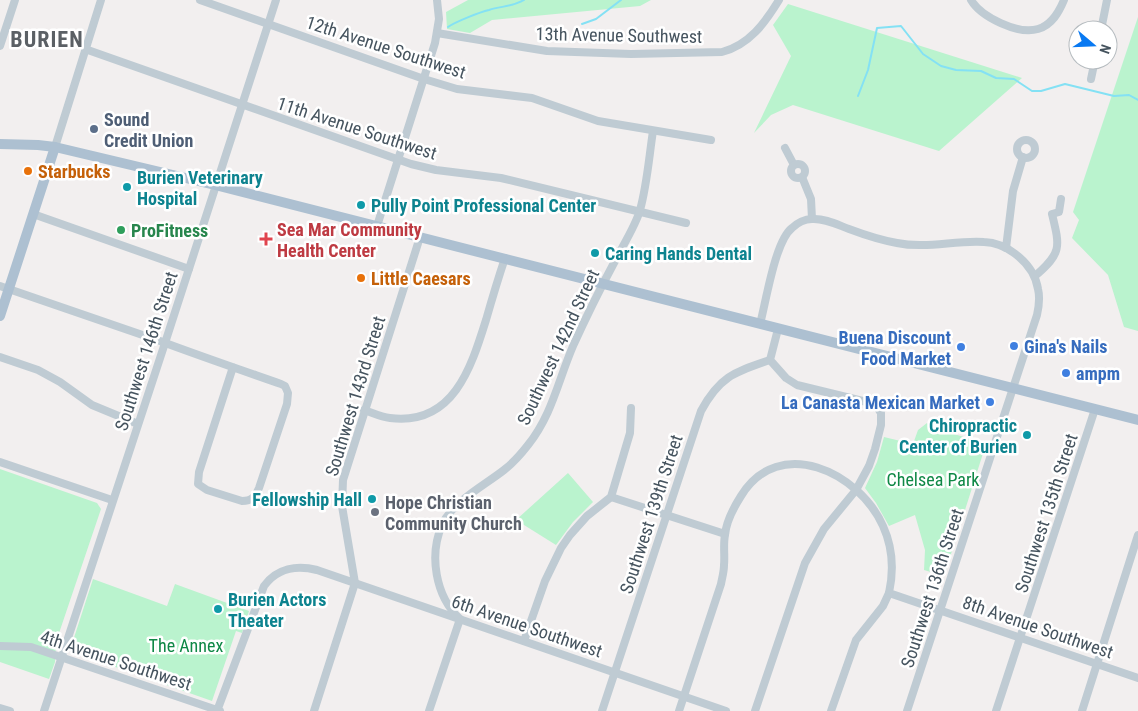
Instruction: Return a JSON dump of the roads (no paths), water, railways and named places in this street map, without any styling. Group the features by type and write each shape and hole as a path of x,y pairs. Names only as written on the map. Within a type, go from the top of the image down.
{"main road":[{"path":"0,144 38,144 215,184 1138,420"},
{"path":"0,316 4,288 33,214 54,147"}],"street":[{"path":"0,46 15,0"},
{"path":"54,147 101,0"},
{"name":"12th Avenue Southwest","path":"200,0 457,89 532,98 598,121 711,140"},
{"name":"Southwest 146th Street","path":"44,711 276,0"},
{"path":"377,226 438,32 440,13 437,0"},
{"name":"13th Avenue Southwest","path":"438,32 547,51 631,54 722,52 733,49 755,33 779,0"},
{"path":"971,0 974,5 992,18 1014,28 1030,30 1038,29 1052,20 1064,0"},
{"path":"1103,20 1107,0"},
{"name":"11th Avenue Southwest","path":"85,49 241,106 398,160 430,169 501,178 686,223"},
{"path":"1091,79 1093,70"},
{"name":"Southwest 142nd Street","path":"460,619 450,608 443,595 435,566 436,545 442,525 458,504 513,462 539,430 549,413 572,348 640,212 652,131"},
{"path":"785,148 794,165 791,173 794,177 802,177 811,199 812,219"},
{"path":"1006,248 1013,191 1023,157"},
{"path":"760,324 782,238 792,227 799,223 812,219 829,222 873,238 899,244 942,245 983,242 1006,248 1024,262 1035,276 1048,265 1056,253 1058,238 1052,214 1059,212 1061,198"},
{"path":"33,214 189,269"},
{"name":"Southwest 143rd Street","path":"314,711 355,583 342,506 343,480 420,237"},
{"path":"364,410 384,417 408,419 428,414 452,395 468,373 475,357 505,258"},
{"name":"Southwest 136th Street","path":"907,711 1037,315 1039,297 1035,276"},
{"path":"4,288 165,343 233,367 286,387 288,393 287,404 259,488 252,499 242,501 207,490 198,484 199,472 233,367"},
{"path":"755,711 805,562 824,529 856,490 869,466 880,433 881,413 875,404 797,385 786,378 770,360 778,329"},
{"path":"0,358 38,370 60,382 92,405 138,424"},
{"name":"Southwest 139th Street","path":"602,711 701,411 715,388 735,372 770,360"},
{"path":"524,641 544,581 561,548 587,516 611,497 630,433 631,408"},
{"name":"Southwest 135th Street","path":"996,711 1095,409"},
{"path":"0,462 112,500"},
{"path":"679,711 721,584 724,565 724,534 734,508 749,485 767,470 778,466 799,464 821,467 840,477 856,490 871,507 883,526 891,553 892,576 889,593 882,606 856,640 831,711"},
{"path":"611,497 724,534"},
{"path":"1082,711 1138,535"},
{"name":"6th Avenue Southwest","path":"218,711 264,586 272,577 285,570 298,567 317,570 726,711"},
{"name":"8th Avenue Southwest","path":"889,593 1138,678"},
{"path":"429,711 460,619"},
{"name":"4th Avenue Southwest","path":"0,646 31,647 218,711"},
{"path":"0,708 10,711"}],"waterway":[{"path":"448,27 480,13 524,0"},
{"path":"582,24 596,19 621,0"},
{"path":"858,96 868,70 877,28 901,26 923,54 941,66 956,70 981,71 996,78 1014,79 1032,91 1041,91 1065,84 1114,96 1129,95 1138,100"}],"place":[{"name":"Sound Credit Union","path":"94,129"},
{"name":"Starbucks","path":"28,171"},
{"name":"Burien Veterinary Hospital","path":"127,187"},
{"name":"Pully Point Professional Center","path":"361,205"},
{"name":"ProFitness","path":"121,230"},
{"name":"Sea Mar Community Health Center","path":"266,239"},
{"name":"Caring Hands Dental","path":"595,253"},
{"name":"Little Caesars","path":"361,278"},
{"name":"Gina's Nails","path":"1014,346"},
{"name":"Buena Discount Food Market","path":"961,347"},
{"name":"ampm","path":"1066,373"},
{"name":"La Canasta Mexican Market","path":"990,402"},
{"name":"Chiropractic Center of Burien","path":"1027,435"},
{"name":"Fellowship Hall","path":"372,499"},
{"name":"Hope Christian Community Church","path":"375,512"},
{"name":"Burien Actors Theater","path":"218,609"}],"district":[{"name":"BURIEN","path":"47,39"}],"park label":[{"name":"Chelsea Park","path":"933,479"},
{"name":"The Annex","path":"186,645"}]}
